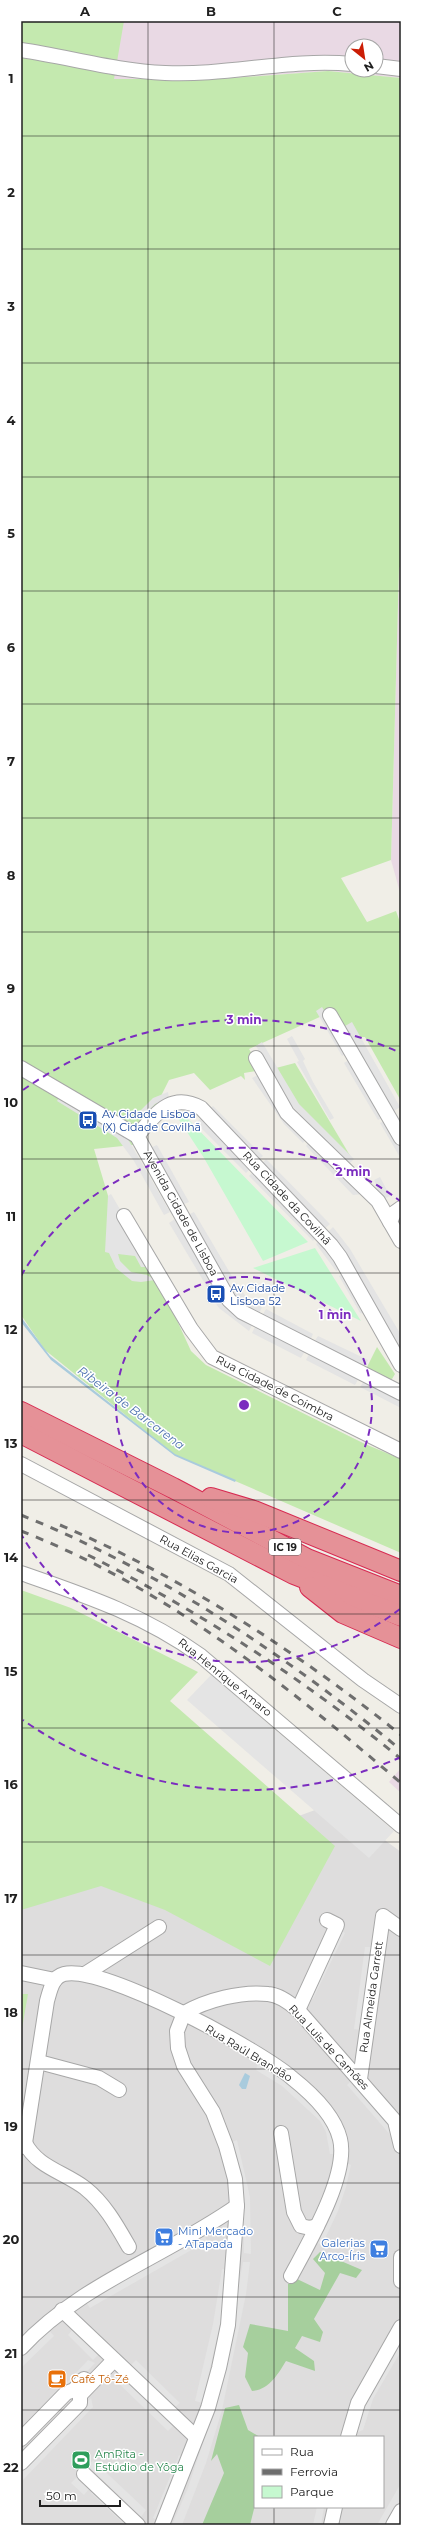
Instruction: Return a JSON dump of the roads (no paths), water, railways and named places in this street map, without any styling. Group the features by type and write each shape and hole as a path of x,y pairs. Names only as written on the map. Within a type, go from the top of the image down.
{"highway":[{"name":"IC 19","path":"21,1412 173,1488 307,1559 401,1596"},
{"name":"IC 19","path":"21,1433 294,1574 401,1616"},
{"path":"173,1488 254,1511 401,1571"},
{"path":"294,1574 343,1613 396,1635"}],"street":[{"path":"21,50 95,64 164,73 214,72 309,62 344,64"},
{"path":"384,67 401,69"},
{"path":"330,1015 401,1138"},
{"path":"256,1058 287,1113 378,1201 401,1241"},
{"path":"21,1068 137,1136"},
{"name":"Rua Cidade da Covilhã","path":"137,1136 158,1112 168,1104 184,1102 201,1108 331,1245 340,1257 401,1365"},
{"name":"Avenida Cidade de Lisboa","path":"137,1136 229,1300 242,1312 401,1393"},
{"path":"390,1222 394,1213 401,1208"},
{"name":"Rua Cidade de Coimbra","path":"124,1216 201,1345 212,1357 401,1451"},
{"name":"Rua Elias Garcia","path":"21,1464 229,1574 363,1680 401,1706"},
{"name":"Rua Henrique Amaro","path":"21,1573 112,1605 173,1636 201,1656 401,1826"},
{"name":"Rua Almeida Garrett","path":"360,2079 384,1916 401,1929"},
{"path":"298,2010 337,1925 327,1920"},
{"path":"85,1974 159,1927"},
{"path":"21,1973 55,1980 47,2001 39,2062 23,2145 31,2155 86,2189 105,2208 129,2248"},
{"name":"Rua Raúl Brandão","path":"55,1980 63,1974 85,1974 114,1982 184,2013 291,2077 316,2100 335,2125 340,2139 341,2158 329,2200 292,2276"},
{"name":"Rua Luis de Camões","path":"184,2013 199,2004 246,1994 270,1994 285,2000 298,2010 398,2121 401,2146"},
{"path":"162,2525 196,2437 219,2368 228,2325 237,2206 235,2179 226,2146 213,2112 184,2066 178,2048 177,2031 184,2013"},
{"path":"39,2062 99,2078 119,2090"},
{"path":"281,2133 294,2212 301,2226 310,2228 317,2226"},
{"path":"21,2348 38,2330 62,2310 99,2286 186,2239 237,2206"},
{"path":"401,2258 401,2281"},
{"path":"62,2310 196,2437"},
{"path":"348,2436 358,2403 401,2327"},
{"path":"21,2439 66,2393 74,2390 112,2357"},
{"path":"21,2463 80,2403 80,2395 112,2357"},
{"path":"84,2474 138,2525"},
{"path":"331,2525 335,2508"},
{"path":"393,2525 401,2511"}],"water":[{"path":"21,1317 50,1356 175,1454 236,1480 235,1482 175,1456 51,1360 21,1322"},
{"path":"245,2073 250,2076 246,2089 242,2089 239,2085"}],"railway":[{"path":"21,1515 73,1537 123,1562 220,1618 313,1681 401,1750"},
{"path":"60,1525 150,1568 238,1618 321,1674 401,1735"},
{"path":"21,1531 74,1554 125,1580 174,1609 222,1641 268,1675 401,1783"},
{"path":"88,1555 170,1599 250,1648 327,1702 401,1759"}],"place":[{"name":"Av Cidade Lisboa (X) Cidade Covilhã","path":"88,1120"},
{"name":"Av Cidade Lisboa 52","path":"216,1294"},
{"name":"Mini Mercado - ATapada","path":"164,2237"},
{"name":"Galerias Arco-Íris","path":"379,2249"},
{"name":"Café Tó-Zé","path":"57,2379"},
{"name":"AmRita - Estúdio de Yôga","path":"81,2460"}],"water label":[{"name":"Ribeira de Barcarena","path":"131,1408"}]}
